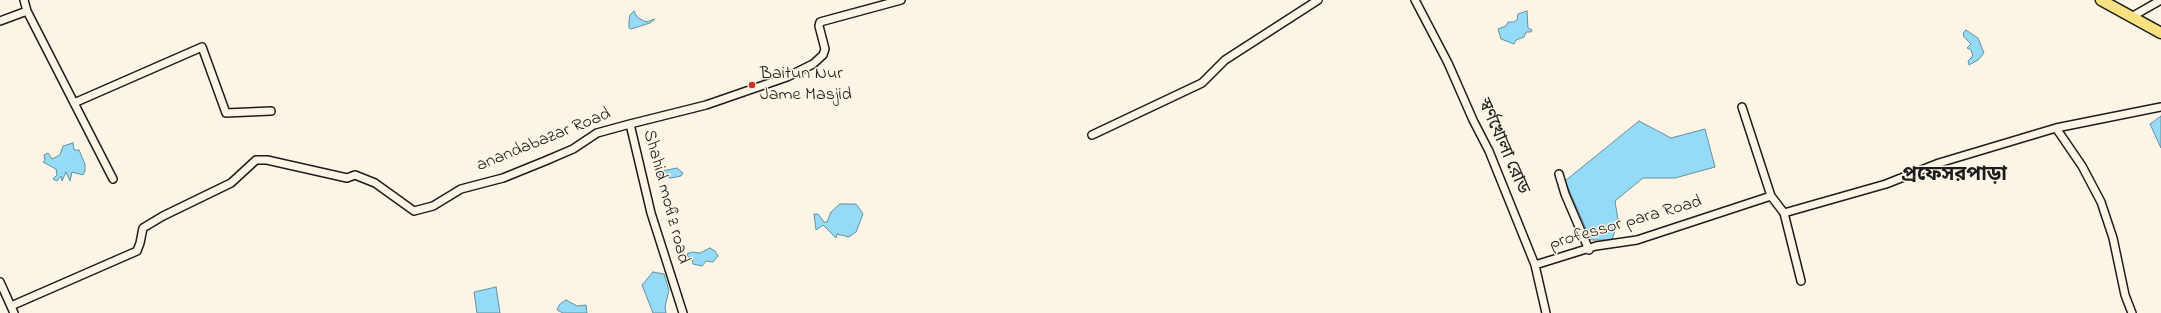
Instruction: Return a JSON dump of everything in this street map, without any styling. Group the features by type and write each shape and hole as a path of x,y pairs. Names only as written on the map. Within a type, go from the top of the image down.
{"main road":[{"path":"2101,0 2133,16 2161,33"}],"street":[{"path":"24,0 27,11 113,179"},
{"name":"Shahid mofiz road","path":"683,313 661,247 645,189 630,124 706,105 788,77 813,64 823,55 825,48 819,26 820,22 901,0"},
{"path":"1092,135 1202,83 1225,60 1318,0"},
{"name":"স্বর্ণখোলা রোড","path":"1415,0 1448,63 1473,120 1489,151 1535,265 1546,313"},
{"path":"2133,16 2161,0"},
{"path":"0,21 27,11"},
{"path":"74,103 202,47 226,113 271,111"},
{"path":"1784,213 1886,184 1939,163 2056,128 2161,106"},
{"path":"1742,107 1771,196 1784,213 1801,281"},
{"name":"anandabazar Road","path":"12,310 137,251 140,243 142,228 163,216 231,183 256,160 267,160 347,178 355,175 375,183 414,212 433,206 460,189 503,178 573,149 597,133 630,124"},
{"path":"2056,128 2082,166 2101,202 2113,238 2125,296 2132,313"},
{"path":"1559,174 1565,194 1588,250"},
{"name":"professor para Road","path":"1535,265 1588,250 1596,246 1637,240 1771,196"},
{"path":"0,282 12,310"}],"water":[{"path":"634,11 637,17 646,22 655,19 650,23 631,29 629,28 630,15"},
{"path":"1527,11 1528,28 1532,30 1531,32 1526,32 1524,37 1516,40 1514,44 1501,39 1498,29 1506,26 1508,22 1514,22 1517,20 1518,14"},
{"path":"1966,30 1978,38 1984,53 1978,60 1969,65 1968,61 1973,56 1971,50 1967,48 1971,44 1964,37 1963,33"},
{"path":"2161,116 2161,148 2150,124"},
{"path":"1639,121 1671,138 1705,129 1715,167 1675,178 1643,178 1615,201 1618,220 1612,240 1591,240 1565,181"},
{"path":"73,143 74,150 79,150 85,164 85,171 83,175 72,172 70,181 66,172 62,181 61,176 57,181 53,179 57,175 56,169 43,162 45,160 44,155 48,153 52,159 60,155 63,146"},
{"path":"677,168 683,173 681,176 671,178 659,175 662,171"},
{"path":"840,204 856,204 863,214 856,232 849,237 837,234 836,238 823,225 816,230 814,214 818,214 824,222 827,222 831,212"},
{"path":"710,248 715,251 718,256 713,262 706,261 702,266 693,264 692,258 688,257 687,254 692,252 700,253"},
{"path":"653,272 664,274 669,290 665,307 666,313 653,313 642,285"},
{"path":"496,287 500,313 477,313 474,292"},
{"path":"566,300 577,306 586,305 587,313 563,313 557,310 559,305"}],"place":[{"name":"Baitun Nur Jame Masjid","path":"752,85"}],"district":[{"name":"প্রফেসরপাড়া","path":"1954,177"}]}
